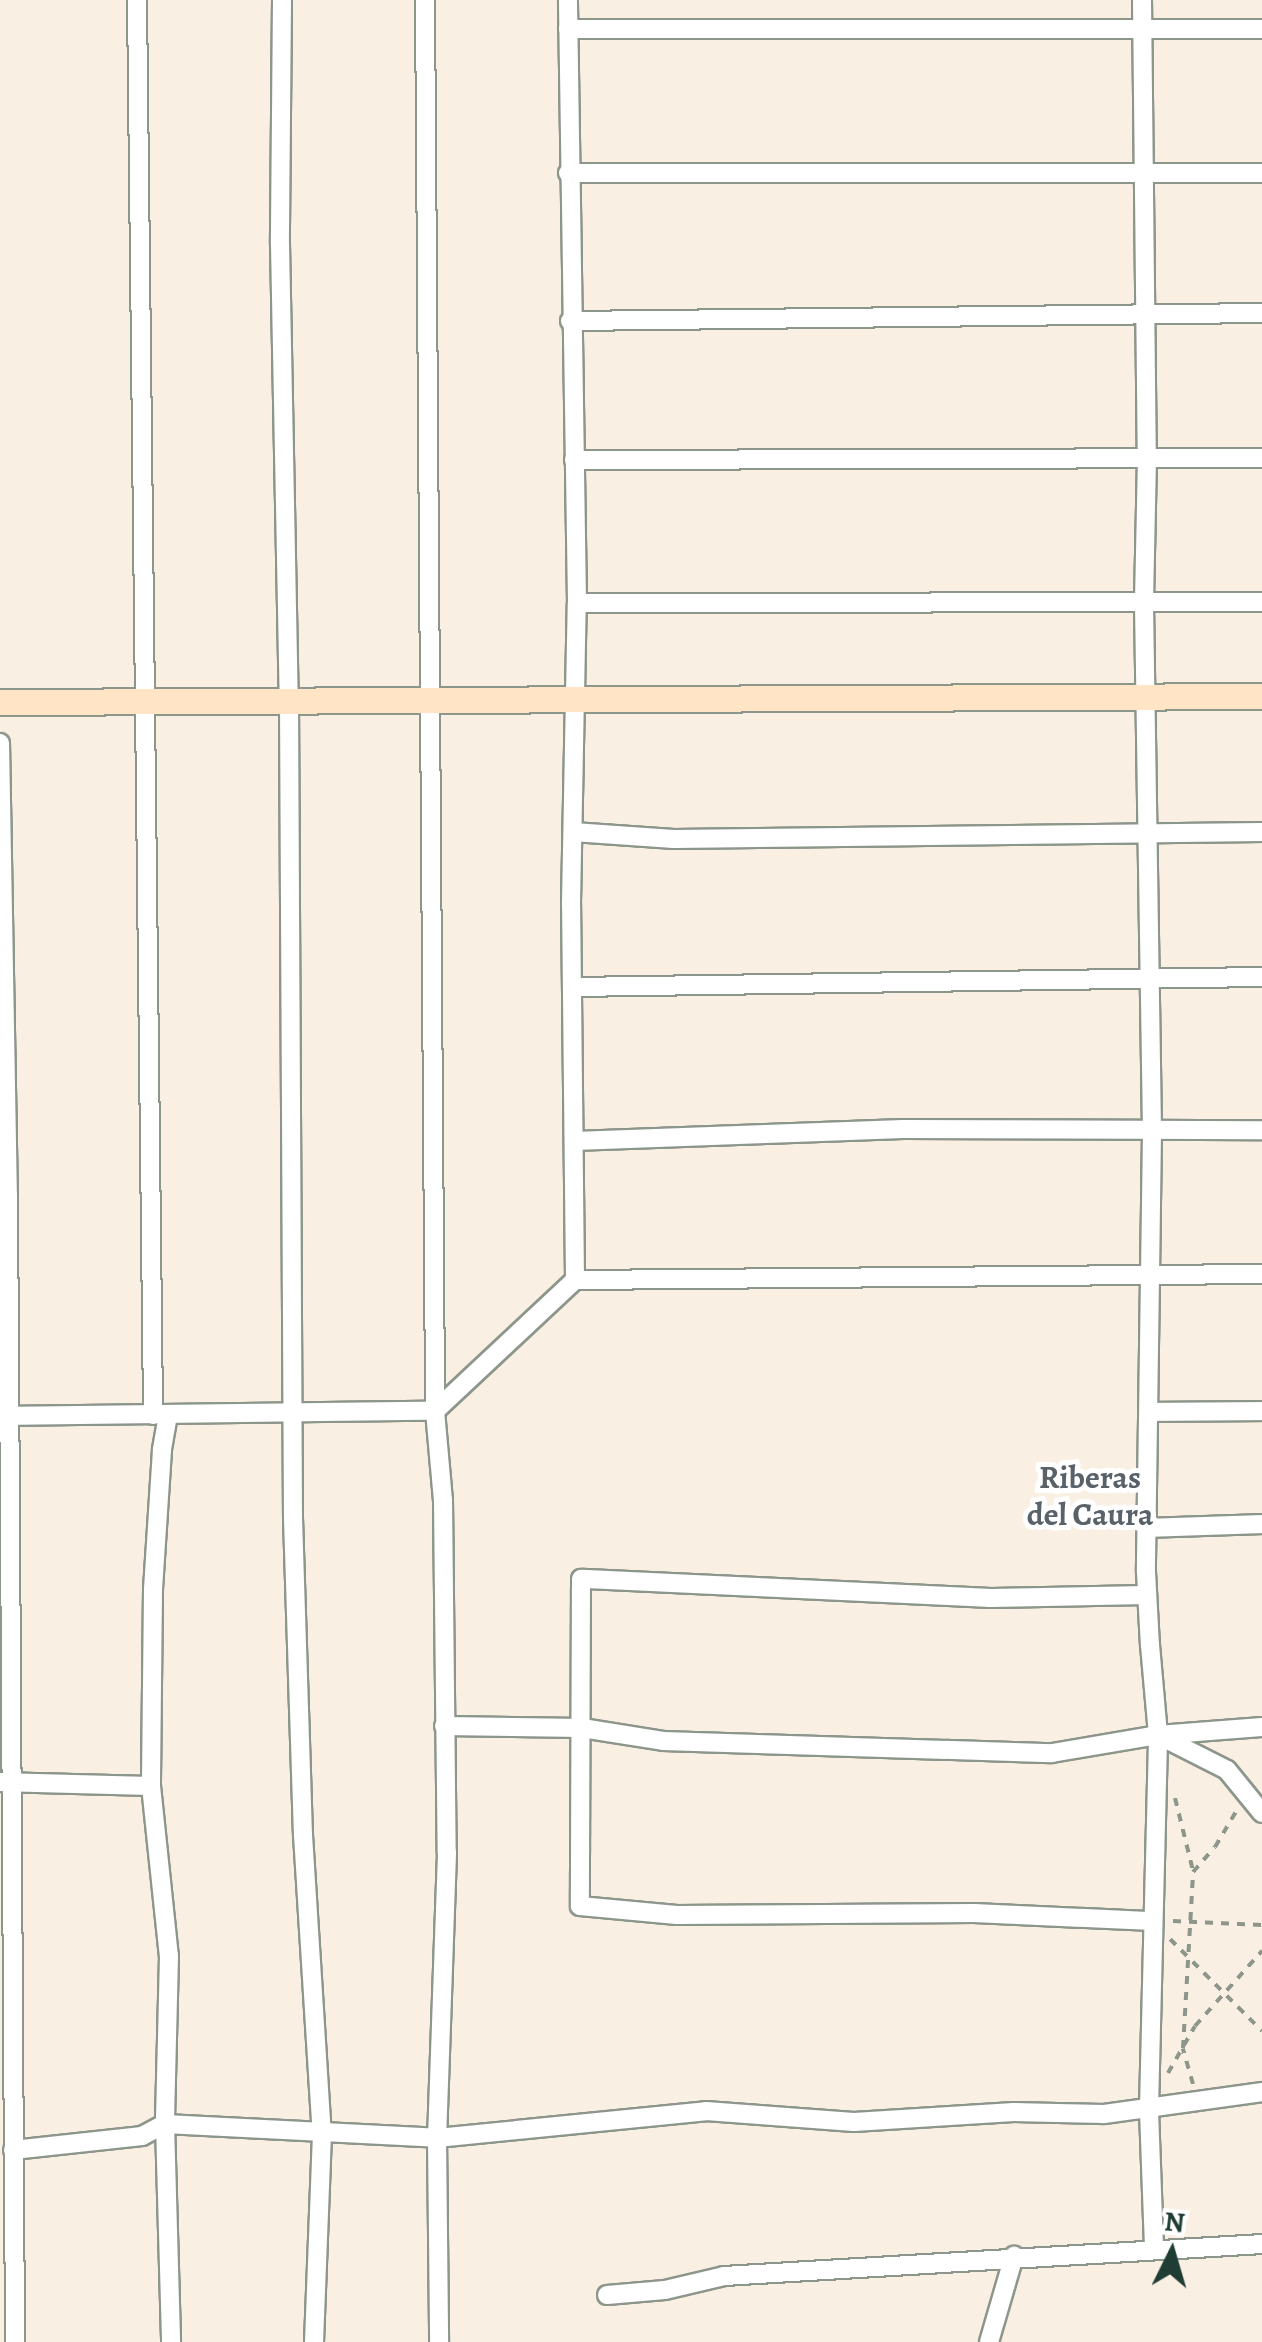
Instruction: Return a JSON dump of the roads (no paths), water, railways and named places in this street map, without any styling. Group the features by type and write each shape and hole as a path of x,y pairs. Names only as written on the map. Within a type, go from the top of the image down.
{"street":[{"path":"138,0 142,702 162,1450 153,1590 152,1786 170,1956 166,2124 172,2342"},
{"path":"282,0 280,244 289,701 293,1414 303,1836 322,2134 314,2342"},
{"path":"426,0 434,700 435,1410 443,1500 447,1853 437,2138 439,2342"},
{"path":"568,0 577,603 572,832 575,1280"},
{"path":"1142,0 1147,458 1144,696 1150,833 1153,1272 1146,1528 1158,1735 1149,2108 1154,2247"},
{"path":"568,29 1262,30"},
{"path":"568,173 1262,173"},
{"path":"570,321 1262,312"},
{"path":"574,460 1262,458"},
{"path":"577,603 1262,602"},
{"path":"0,702 1262,696"},
{"path":"0,744 5,1781 15,2342"},
{"path":"572,832 674,839 1262,832"},
{"path":"572,987 1262,977"},
{"path":"574,1142 903,1128 1262,1130"},
{"path":"5,1416 435,1410 575,1280 880,1274 1075,1278 1153,1272 1262,1274"},
{"path":"1149,1412 1262,1412"},
{"path":"1146,1528 1262,1524"},
{"path":"1147,1596 992,1598 582,1578 580,1906 677,1915 974,1913 1154,1920"},
{"path":"444,1726 491,1723 582,1728 662,1741 1052,1753 1158,1735 1262,1726"},
{"path":"1158,1735 1226,1770 1253,1801"},
{"path":"5,1781 152,1786"},
{"path":"13,2150 142,2136 166,2124 437,2138 675,2113 854,2122 1149,2108 1262,2092"},
{"path":"607,2295 664,2290 724,2276 1154,2247 1262,2244"},
{"path":"989,2342 1014,2256"},
{"path":"0,2283 14,2304"}],"district":[{"name":"Riberas del Caura","path":"1090,1496"}]}
